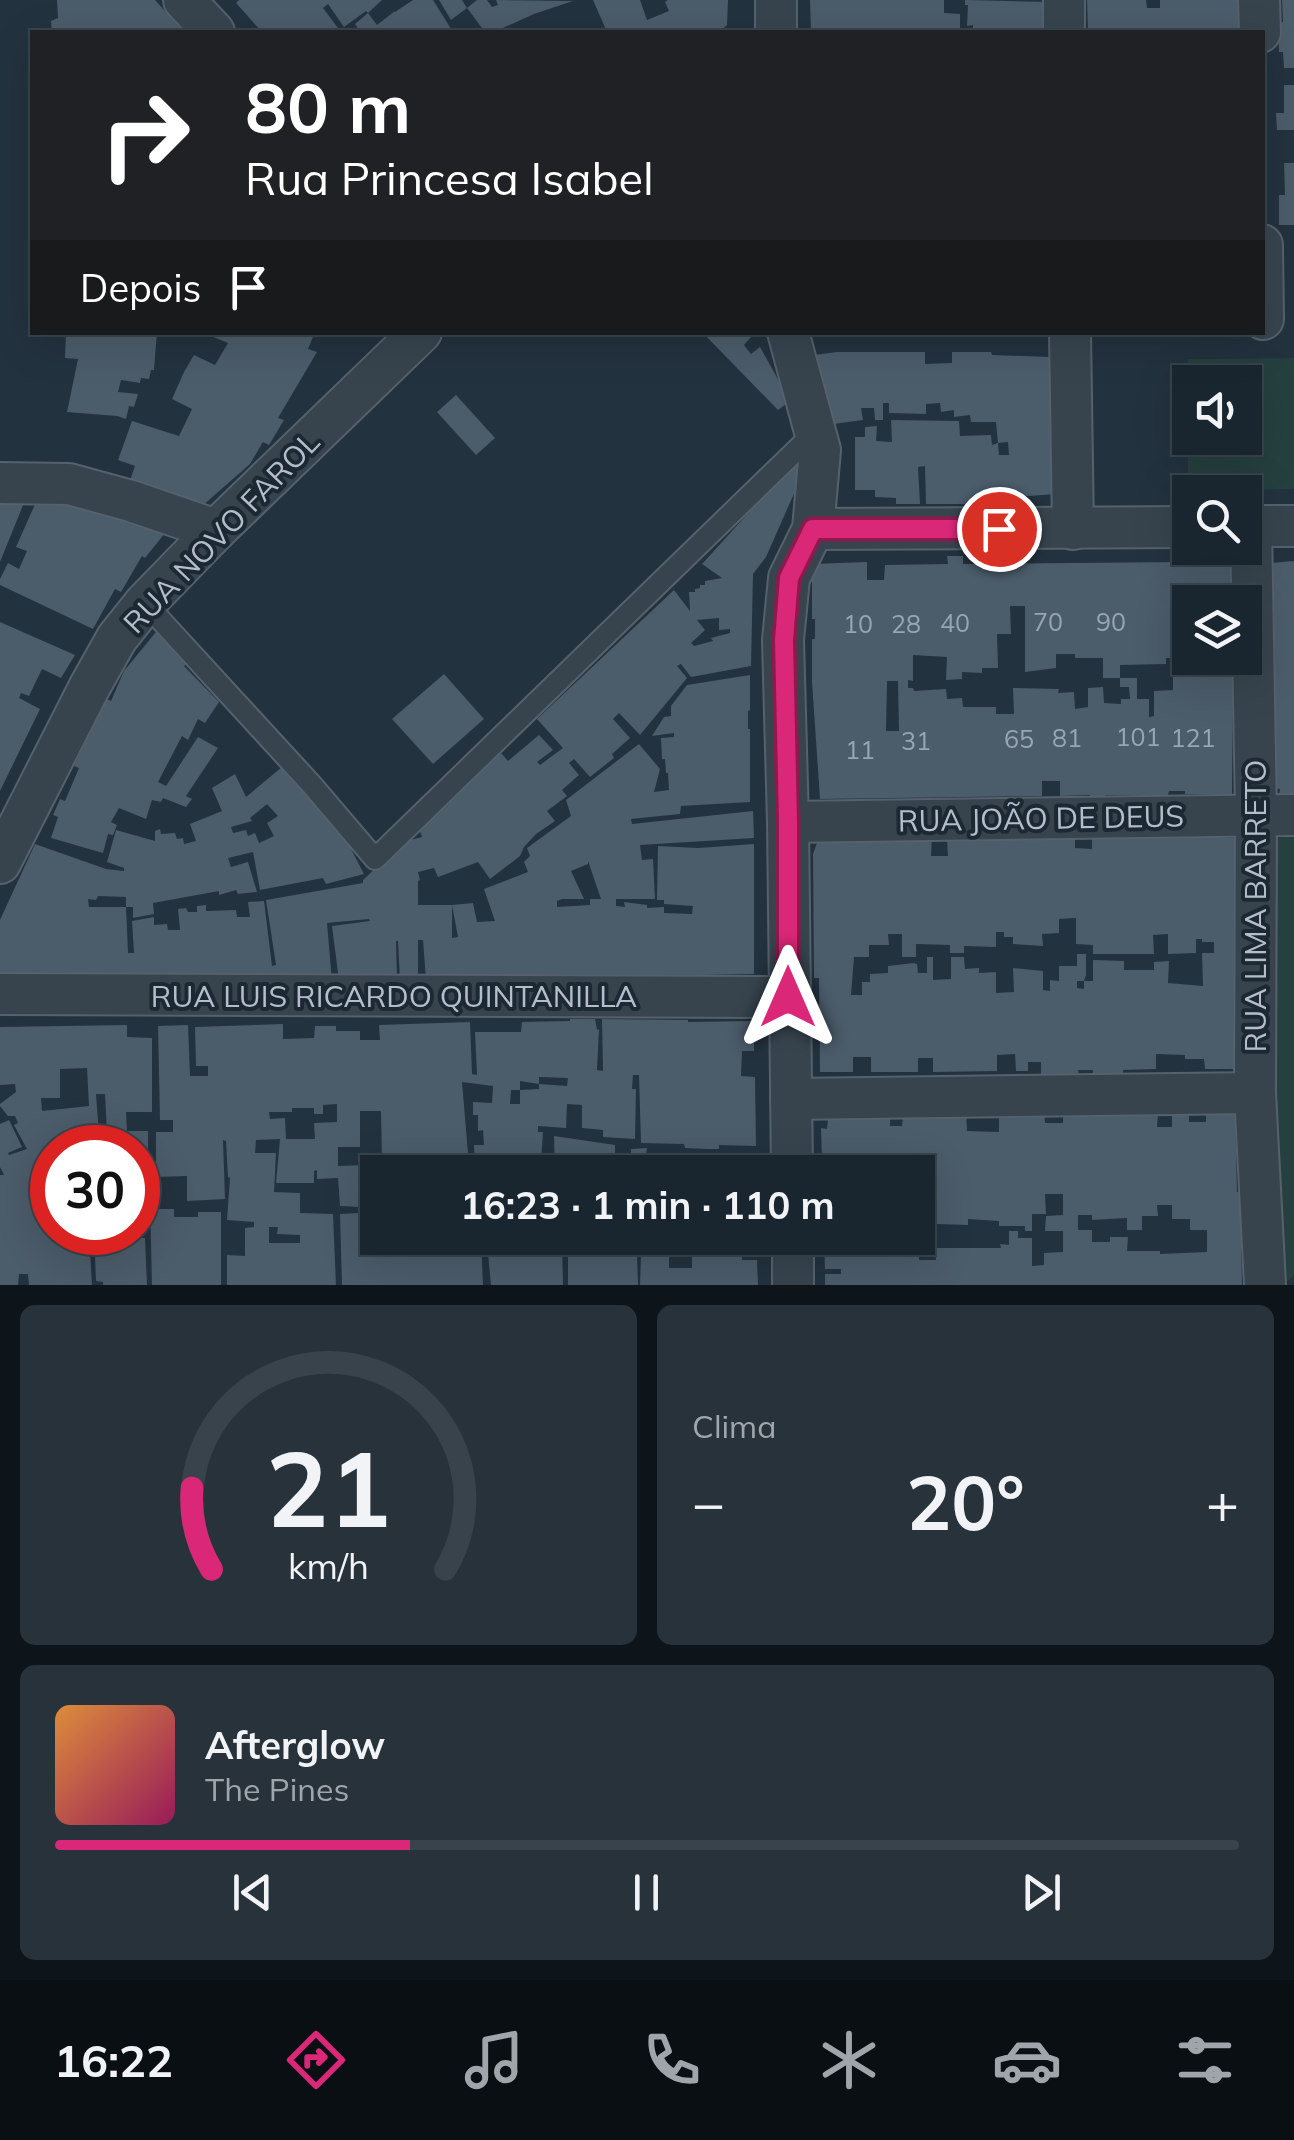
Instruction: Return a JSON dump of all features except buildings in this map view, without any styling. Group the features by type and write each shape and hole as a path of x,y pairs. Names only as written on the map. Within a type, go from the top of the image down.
{"street":[{"path":"184,0 212,30"},
{"path":"1064,0 1064,30"},
{"path":"1259,0 1260,30"},
{"path":"1265,318 1294,319"},
{"name":"RUA NOVO FAROL","path":"0,863 117,638 145,603 216,530 418,335"},
{"path":"789,335 820,450 813,529 789,578 785,624 792,1155"},
{"path":"1070,335 1074,529"},
{"path":"0,482 70,484 216,530"},
{"path":"1262,526 1294,526"},
{"path":"813,529 1172,527"},
{"name":"RUA LIMA BARRETO","path":"1252,565 1275,814 1255,1093 1265,1285"},
{"name":"RUA JOÃO DE DEUS","path":"788,822 1275,814"},
{"name":"RUA LUIS RICARDO QUINTANILLA","path":"0,994 788,997"},
{"path":"791,1099 1255,1093"},
{"path":"792,1255 793,1285"}],"lane":[{"path":"145,603 375,859 815,432"}],"green space":[{"path":"1294,358 1294,489 1262,490 1262,475 1188,475 1188,455 1262,455 1262,365 1188,365 1188,359"},
{"path":"1294,835 1294,1275 1282,1281 1275,1275 1269,847 1276,839"}],"route":[{"path":"788,997 784,640 789,578 813,529 999,529"}]}
